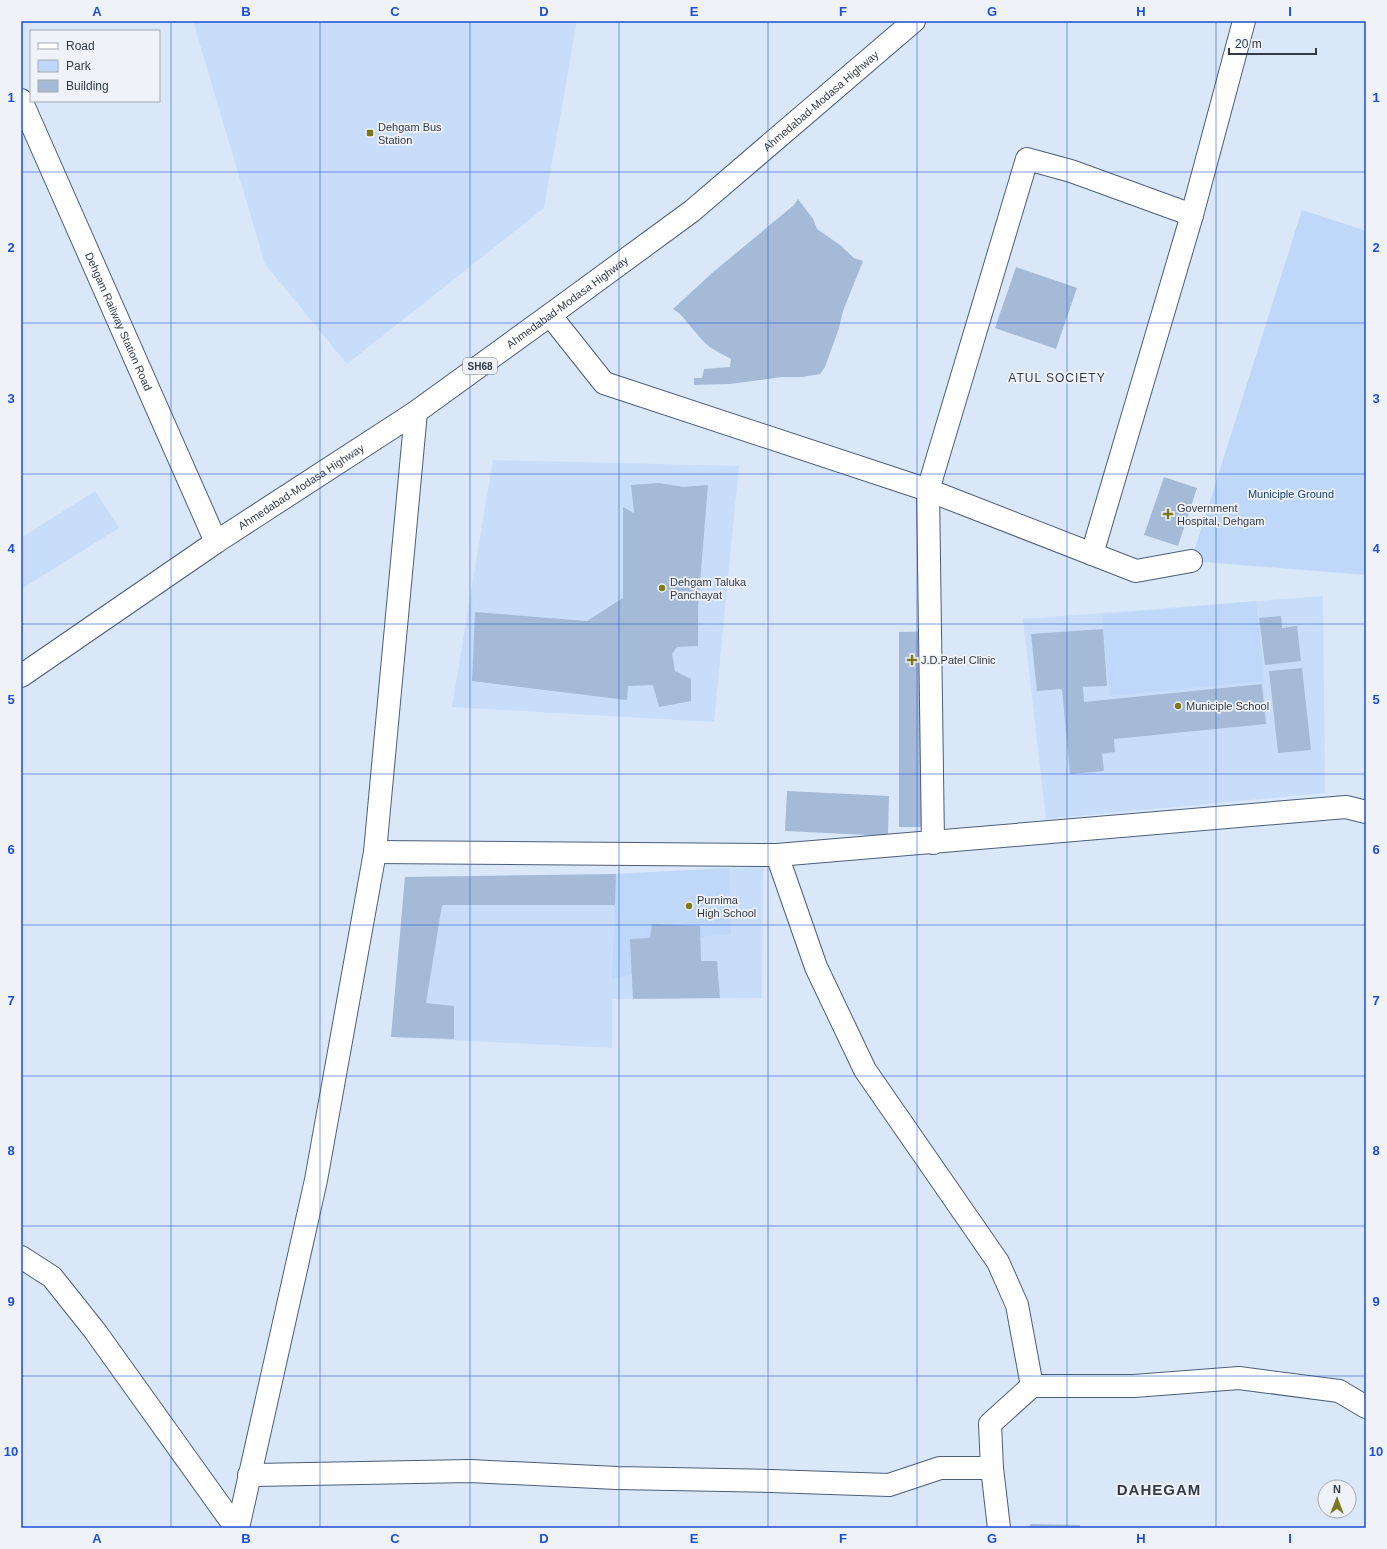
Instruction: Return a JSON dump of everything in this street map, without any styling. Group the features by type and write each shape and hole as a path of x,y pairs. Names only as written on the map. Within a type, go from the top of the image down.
{"street":[{"name":"Ahmedabad-Modasa Highway","path":"21,676 216,542 416,412 692,211 914,21"},
{"path":"1092,554 1192,215 1244,21"},
{"name":"Dehgam Railway Station Road","path":"21,100 216,542"},
{"path":"933,843 928,490 1027,159 1071,171 1192,215"},
{"path":"550,315 604,383 928,490 1136,571 1191,561"},
{"path":"237,1528 316,1180 375,852 416,412"},
{"path":"375,852 778,855 1346,807 1366,812"},
{"path":"778,855 816,966 865,1070 998,1262 1017,1305 1032,1386"},
{"path":"21,1257 52,1277 94,1331 237,1528"},
{"path":"999,1528 992,1468 990,1424 1032,1386 1134,1386 1239,1378 1339,1391 1366,1407"},
{"path":"249,1475 470,1471 617,1478 771,1480 889,1485 940,1468 992,1468"}],"shaded area":[{"path":"193,21 577,21 544,208 347,364 265,264"},
{"path":"493,460 739,466 714,722 452,707"},
{"path":"95,491 119,528 21,589 21,538"},
{"name":"Municiple School","path":"1323,596 1325,793 1046,819 1023,619"},
{"path":"763,867 762,998 612,999 612,1048 391,1037 405,877 616,874"}],"green space":[{"name":"Municiple Ground","path":"1302,210 1366,231 1366,575 1191,561"},
{"path":"1256,601 1264,681 1110,696 1102,615"},
{"path":"729,868 731,934 700,937 700,926 652,924 650,938 630,939 633,974 612,979 616,874"}],"building":[{"path":"798,199 813,219 817,229 840,245 854,258 863,261 843,311 839,328 825,367 820,374 802,377 782,377 730,384 694,385 694,378 702,378 704,369 730,367 731,359 711,348 680,314 673,309 712,273 794,205"},
{"path":"1016,267 1077,288 1056,349 995,328"},
{"path":"1164,477 1197,488 1178,546 1144,535"},
{"name":"Dehgam Taluka Panchayat","path":"659,483 683,487 708,485 698,607 698,646 677,647 672,654 675,671 691,679 691,701 659,707 653,685 628,686 627,700 472,681 475,612 587,621 623,598 623,507 634,513 631,485"},
{"path":"1281,616 1282,628 1297,626 1301,661 1265,665 1259,618"},
{"path":"1103,629 1107,686 1083,687 1084,702 1262,684 1266,724 1114,739 1115,752 1102,754 1104,771 1070,774 1062,689 1037,691 1031,634"},
{"path":"938,631 939,827 899,827 899,632"},
{"path":"1302,668 1311,750 1278,753 1269,671"},
{"path":"787,791 889,796 888,836 785,831"},
{"path":"616,874 615,905 442,905 426,1003 454,1006 454,1039 391,1037 405,877"},
{"path":"652,924 700,926 701,961 717,961 720,998 633,999 630,939 650,938"},
{"path":"1030,1524 1080,1525 1080,1528 1029,1528"}],"place":[{"name":"Dehgam Bus Station","path":"370,133"},
{"name":"Government Hospital, Dehgam","path":"1168,514"},
{"name":"Dehgam Taluka Panchayat","path":"662,588"},
{"name":"J.D.Patel Clinic","path":"912,660"},
{"name":"Municiple School","path":"1178,706"},
{"name":"Purnima High School","path":"689,906"}],"district":[{"name":"ATUL SOCIETY","path":"1057,378"},
{"name":"DAHEGAM","path":"1159,1489"}]}
